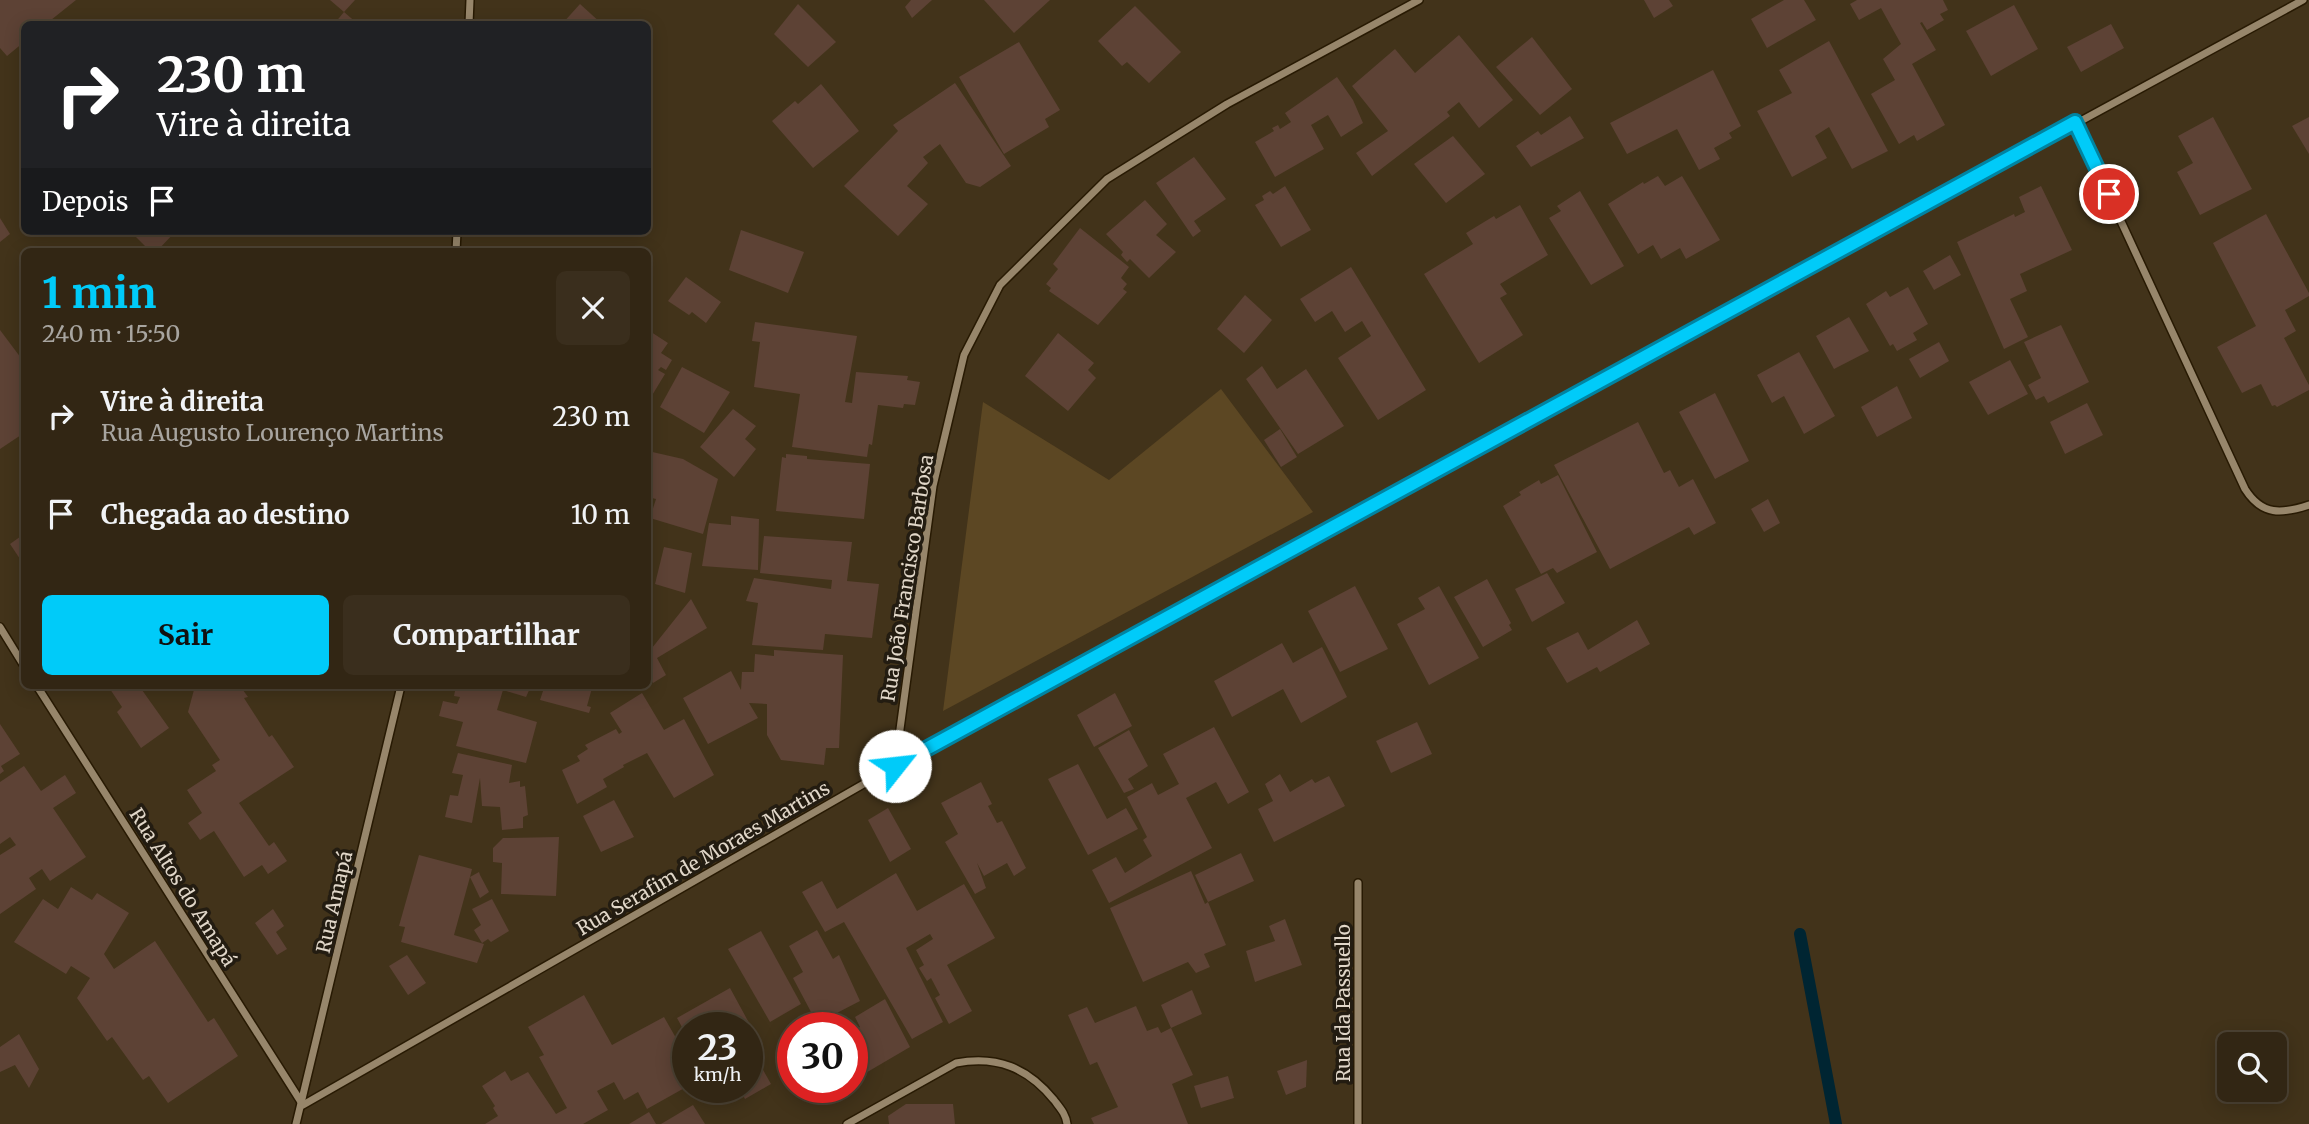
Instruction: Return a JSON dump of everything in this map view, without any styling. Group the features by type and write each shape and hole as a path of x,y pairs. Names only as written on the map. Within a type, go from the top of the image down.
{"street":[{"path":"469,21 470,0"},
{"name":"Rua João Francisco Barbosa","path":"895,766 933,486 964,355 1000,285 1107,179 1227,104 1419,0"},
{"name":"Rua Serafim de Moraes Martins","path":"303,1105 895,766 2303,0"},
{"path":"2075,122 2252,501 2263,509 2276,513 2309,505"},
{"path":"0,627 21,661"},
{"name":"Rua Altos do Amapá","path":"39,689 303,1105"},
{"name":"Rua Amapá","path":"296,1124 303,1105 400,689"},
{"name":"Rua Ida Passuello","path":"1358,1124 1359,883"},
{"path":"847,1124 956,1063 972,1060 1017,1067 1042,1086 1066,1115 1067,1124"}],"shaded area":[{"path":"1221,389 1313,512 943,711 983,402 1109,480"}],"building":[{"path":"0,0 76,0 50,21 21,21 21,44 7,56 0,48"},
{"path":"330,0 355,0 344,12"},
{"path":"911,0 932,0 912,18 905,7"},
{"path":"984,0 1050,0 1014,33"},
{"path":"1644,0 1669,0 1673,6 1654,18"},
{"path":"1784,0 1804,0 1816,20 1767,48 1751,19"},
{"path":"1857,0 1943,0 1948,10 1940,14 1944,20 1927,30 1922,22 1920,23 1936,50 1912,64 1945,125 1917,141 1914,135 1899,144 1871,94 1895,80 1883,59 1901,44 1881,8 1859,20 1850,4"},
{"path":"580,4 599,21 565,21"},
{"path":"798,4 836,42 808,67 774,34"},
{"path":"2014,5 2038,49 1991,76 1966,31"},
{"path":"1135,6 1181,52 1149,83 1127,62 1122,66 1098,41"},
{"path":"344,12 354,21 336,21"},
{"path":"2111,24 2124,48 2081,72 2067,47"},
{"path":"1459,35 1513,100 1479,128 1459,102 1447,112 1450,116 1372,176 1356,153 1388,131 1352,86 1395,49 1415,73"},
{"path":"1532,37 1572,89 1540,115 1496,67"},
{"path":"1829,41 1888,151 1852,169 1829,127 1815,136 1827,158 1792,177 1757,111 1792,93 1779,70"},
{"path":"1019,42 1060,110 1045,119 1049,127 1004,154 959,77"},
{"path":"1713,70 1741,126 1729,133 1732,138 1714,148 1720,159 1699,170 1677,129 1627,154 1610,123"},
{"path":"1337,77 1353,100 1363,123 1341,137 1328,115 1311,125 1324,149 1275,177 1255,142 1274,131 1272,128 1278,125 1280,129 1291,122 1285,113"},
{"path":"955,83 1011,166 980,187 966,183 940,144 923,157 928,163 907,186 928,204 898,236 844,186 898,131 893,125"},
{"path":"821,84 859,131 813,168 772,121 795,101 798,104"},
{"path":"1570,116 1584,138 1531,167 1516,146 1538,131 1541,135"},
{"path":"2213,117 2252,189 2200,215 2177,172 2193,163 2178,136"},
{"path":"2309,117 2309,154 2292,126"},
{"path":"1453,136 1485,174 1446,203 1414,164"},
{"path":"1194,157 1226,199 1194,221 1201,231 1193,237 1156,183"},
{"path":"1658,176 1665,186 1682,176 1720,240 1686,259 1680,248 1661,259 1653,245 1638,254 1608,204"},
{"path":"1285,186 1311,230 1281,247 1255,205 1264,200 1262,196 1270,191 1273,194"},
{"path":"2041,186 2072,250 2020,274 2027,291 2010,299 2028,337 2004,349 1957,242 2014,214 2015,217 2025,212 2019,197"},
{"path":"1580,191 1624,266 1591,285 1549,218 1561,211 1557,206"},
{"path":"1145,200 1167,224 1156,235 1176,252 1149,278 1130,259 1127,262 1121,255 1123,252 1106,234"},
{"path":"1520,205 1548,255 1500,284 1507,294 1500,298 1523,335 1479,363 1424,274 1473,244 1466,233 1494,216 1496,219"},
{"path":"2266,214 2309,293 2309,296 2285,310 2296,331 2284,338 2309,385 2309,390 2277,407 2272,406 2261,384 2242,393 2217,347 2256,326 2213,243"},
{"path":"0,218 10,234 0,242"},
{"path":"1080,228 1129,267 1121,278 1127,284 1123,289 1127,292 1098,325 1049,291 1051,288 1046,284 1058,269 1053,264"},
{"path":"741,230 804,252 788,293 729,270"},
{"path":"134,235 172,235 160,248 147,248"},
{"path":"1950,255 1961,275 1934,290 1923,271"},
{"path":"1351,267 1426,390 1378,420 1338,358 1371,336 1362,321 1345,332 1332,311 1315,322 1300,299"},
{"path":"686,277 721,302 706,323 692,312 689,315 668,301"},
{"path":"1908,287 1928,324 1913,333 1917,340 1897,351 1893,344 1890,346 1866,304 1886,291 1890,297"},
{"path":"1245,295 1272,320 1244,353 1217,329"},
{"path":"1849,317 1869,351 1834,369 1816,336"},
{"path":"755,322 857,336 845,402 852,403 856,372 908,376 907,380 920,382 915,405 904,404 903,408 878,405 872,445 869,444 867,457 792,447 800,394 754,387 760,342 752,341"},
{"path":"2061,325 2089,382 2048,403 2044,396 2036,400 2028,385 2041,378 2024,342"},
{"path":"0,330 21,358 21,435 0,449"},
{"path":"651,332 668,343 661,353 672,360 666,370 661,367 658,370 665,374 651,397"},
{"path":"1058,333 1094,363 1088,370 1096,378 1068,411 1025,376"},
{"path":"1939,342 1949,361 1920,378 1909,359"},
{"path":"1799,352 1835,416 1804,434 1784,396 1772,403 1757,375"},
{"path":"2010,360 2028,394 1988,415 1969,382"},
{"path":"1262,366 1277,389 1306,369 1344,426 1298,454 1246,379"},
{"path":"682,367 730,392 704,433 660,407"},
{"path":"1897,386 1912,418 1877,437 1861,407"},
{"path":"1715,393 1749,461 1715,479 1679,412"},
{"path":"2087,403 2103,435 2065,454 2050,422"},
{"path":"733,409 756,426 745,439 756,449 734,477 700,447"},
{"path":"1638,422 1664,473 1670,470 1679,487 1693,479 1716,523 1694,535 1689,527 1610,569 1554,465"},
{"path":"1280,429 1297,457 1281,467 1264,440"},
{"path":"651,452 683,459 718,479 703,534 651,518 656,499 651,498"},
{"path":"786,454 807,456 807,459 870,464 864,519 776,511 782,457 786,458"},
{"path":"1558,475 1597,552 1557,573 1553,568 1541,574 1503,506 1539,480 1541,484"},
{"path":"1768,499 1780,523 1764,532 1751,509"},
{"path":"731,516 759,519 758,570 702,566 709,523 731,525"},
{"path":"21,536 21,560 10,544"},
{"path":"764,536 852,542 847,581 879,584 872,638 825,634 823,650 752,645 758,603 746,601 754,578 831,589 832,580 760,573"},
{"path":"664,547 692,553 685,593 655,584"},
{"path":"1547,573 1565,603 1532,622 1515,589"},
{"path":"1487,579 1511,623 1509,625 1512,630 1483,647 1454,597"},
{"path":"1355,586 1388,649 1340,672 1308,611"},
{"path":"1439,586 1479,658 1429,685 1397,624 1425,609 1418,598"},
{"path":"691,599 707,628 657,658 666,675 653,683 651,649"},
{"path":"1637,620 1650,644 1600,672 1597,667 1567,683 1546,648 1578,632 1588,650"},
{"path":"1282,643 1293,663 1322,647 1347,697 1301,723 1283,689 1232,717 1214,681"},
{"path":"774,650 843,655 839,748 826,748 824,765 781,760 767,735 767,704 749,703 758,718 708,744 683,698 731,671 741,690 742,672 754,672 755,654 774,656"},
{"path":"110,689 144,689 169,728 141,748 117,712 122,707"},
{"path":"194,689 242,689 248,697 244,698 269,737 272,735 294,767 239,803 269,846 274,842 287,861 268,874 262,865 244,877 214,831 200,840 188,823 202,813 187,790 216,771 212,765 220,760 188,712"},
{"path":"455,689 530,689 526,697 503,690 497,710 537,722 526,763 456,746 463,722 439,716 443,701 457,704 460,697 454,696"},
{"path":"544,689 592,689 587,706 591,707 589,713 540,700"},
{"path":"642,693 664,730 684,719 714,775 674,798 647,753 603,779 607,787 577,804 562,770 580,761 577,756 588,749 585,745 616,729 619,734 622,732 610,713"},
{"path":"1115,693 1132,726 1094,747 1077,715"},
{"path":"1417,722 1432,754 1391,773 1376,741"},
{"path":"0,724 20,754 1,766 4,771 0,774"},
{"path":"1214,727 1249,792 1228,804 1216,782 1186,798 1212,848 1109,903 1092,870 1116,857 1125,873 1152,856 1143,840 1147,837 1127,797 1152,783 1158,795 1179,784 1163,754"},
{"path":"1129,730 1148,766 1128,779 1134,789 1124,793 1098,748"},
{"path":"458,753 512,765 509,783 520,781 520,787 525,786 528,815 523,817 523,828 502,830 500,807 482,806 480,778 472,823 445,817 450,795 458,796 463,775 452,773"},
{"path":"1078,764 1107,819 1126,808 1138,829 1088,855 1048,779"},
{"path":"24,766 41,791 65,775 76,793 53,808 86,857 50,881 42,869 29,878 36,889 0,914 0,855 16,845 10,837 0,844 0,782"},
{"path":"1280,774 1290,792 1312,779 1315,783 1329,776 1345,806 1274,842 1258,809 1273,801 1265,784"},
{"path":"981,782 992,804 988,806 997,823 1002,821 1026,868 1014,876 1007,863 984,876 977,863 986,888 975,894 945,842 958,834 941,803"},
{"path":"614,800 634,837 601,852 583,816"},
{"path":"888,808 911,849 890,862 868,820"},
{"path":"559,837 556,896 501,894 502,863 493,862 493,848 503,838"},
{"path":"1241,853 1254,881 1208,902 1195,875"},
{"path":"419,855 472,869 454,935 484,944 477,963 401,942 405,927 399,926"},
{"path":"1191,871 1205,904 1208,902 1226,945 1204,954 1210,967 1196,973 1188,962 1143,982 1110,908"},
{"path":"479,872 489,892 480,898 470,877"},
{"path":"896,873 917,911 964,884 995,938 947,965 972,1011 949,1024 935,998 940,995 931,978 927,981 919,968 924,965 916,950 933,939 930,934 906,948 943,1022 912,1039 844,922 825,932 802,892 822,881 837,909"},
{"path":"71,887 92,900 97,893 129,913 104,954 114,969 155,941 208,1022 214,1018 238,1056 168,1103 149,1076 143,1080 112,1037 107,1041 77,998 90,978 71,966 66,974 14,942 43,899 58,909"},
{"path":"492,899 509,931 491,942 488,939 482,943 474,930 481,925 472,909"},
{"path":"273,909 284,926 276,932 287,949 277,955 255,923"},
{"path":"1285,919 1302,965 1255,982 1246,951 1275,941 1269,926"},
{"path":"817,930 833,959 839,955 860,1001 839,1012 811,1012 793,978 803,972 789,946"},
{"path":"761,931 801,1004 787,1012 777,1012 777,1018 770,1022 728,949"},
{"path":"407,955 426,983 408,995 389,966"},
{"path":"730,988 743,1012 688,1012"},
{"path":"1192,990 1202,1014 1171,1028 1161,1005"},
{"path":"584,995 612,1045 664,1017 672,1031 672,1095 647,1109 638,1092 624,1100 614,1082 597,1091 608,1110 583,1124 485,1124 498,1116 482,1086 505,1071 511,1081 528,1072 556,1114 567,1108 539,1057 544,1055 528,1027"},
{"path":"885,999 910,1047 868,1072 868,1012 863,1012"},
{"path":"1136,1006 1147,1031 1158,1027 1161,1033 1171,1028 1193,1075 1172,1084 1188,1124 1094,1124 1091,1118 1118,1107 1097,1062 1090,1065 1068,1015 1087,1007 1095,1023"},
{"path":"19,1034 39,1069 29,1088 15,1065 0,1072 0,1047"},
{"path":"1307,1060 1306,1087 1286,1095 1277,1071"},
{"path":"763,1070 771,1084 763,1089"},
{"path":"1228,1076 1234,1098 1201,1108 1194,1086"},
{"path":"906,1104 953,1104 955,1124 889,1124 888,1116"},
{"path":"693,1105 705,1124 661,1124"},
{"path":"649,1112 656,1124 629,1124"}],"waterway":[{"path":"1800,934 1836,1124"}],"route":[{"path":"895,766 2075,122 2109,194"}]}
